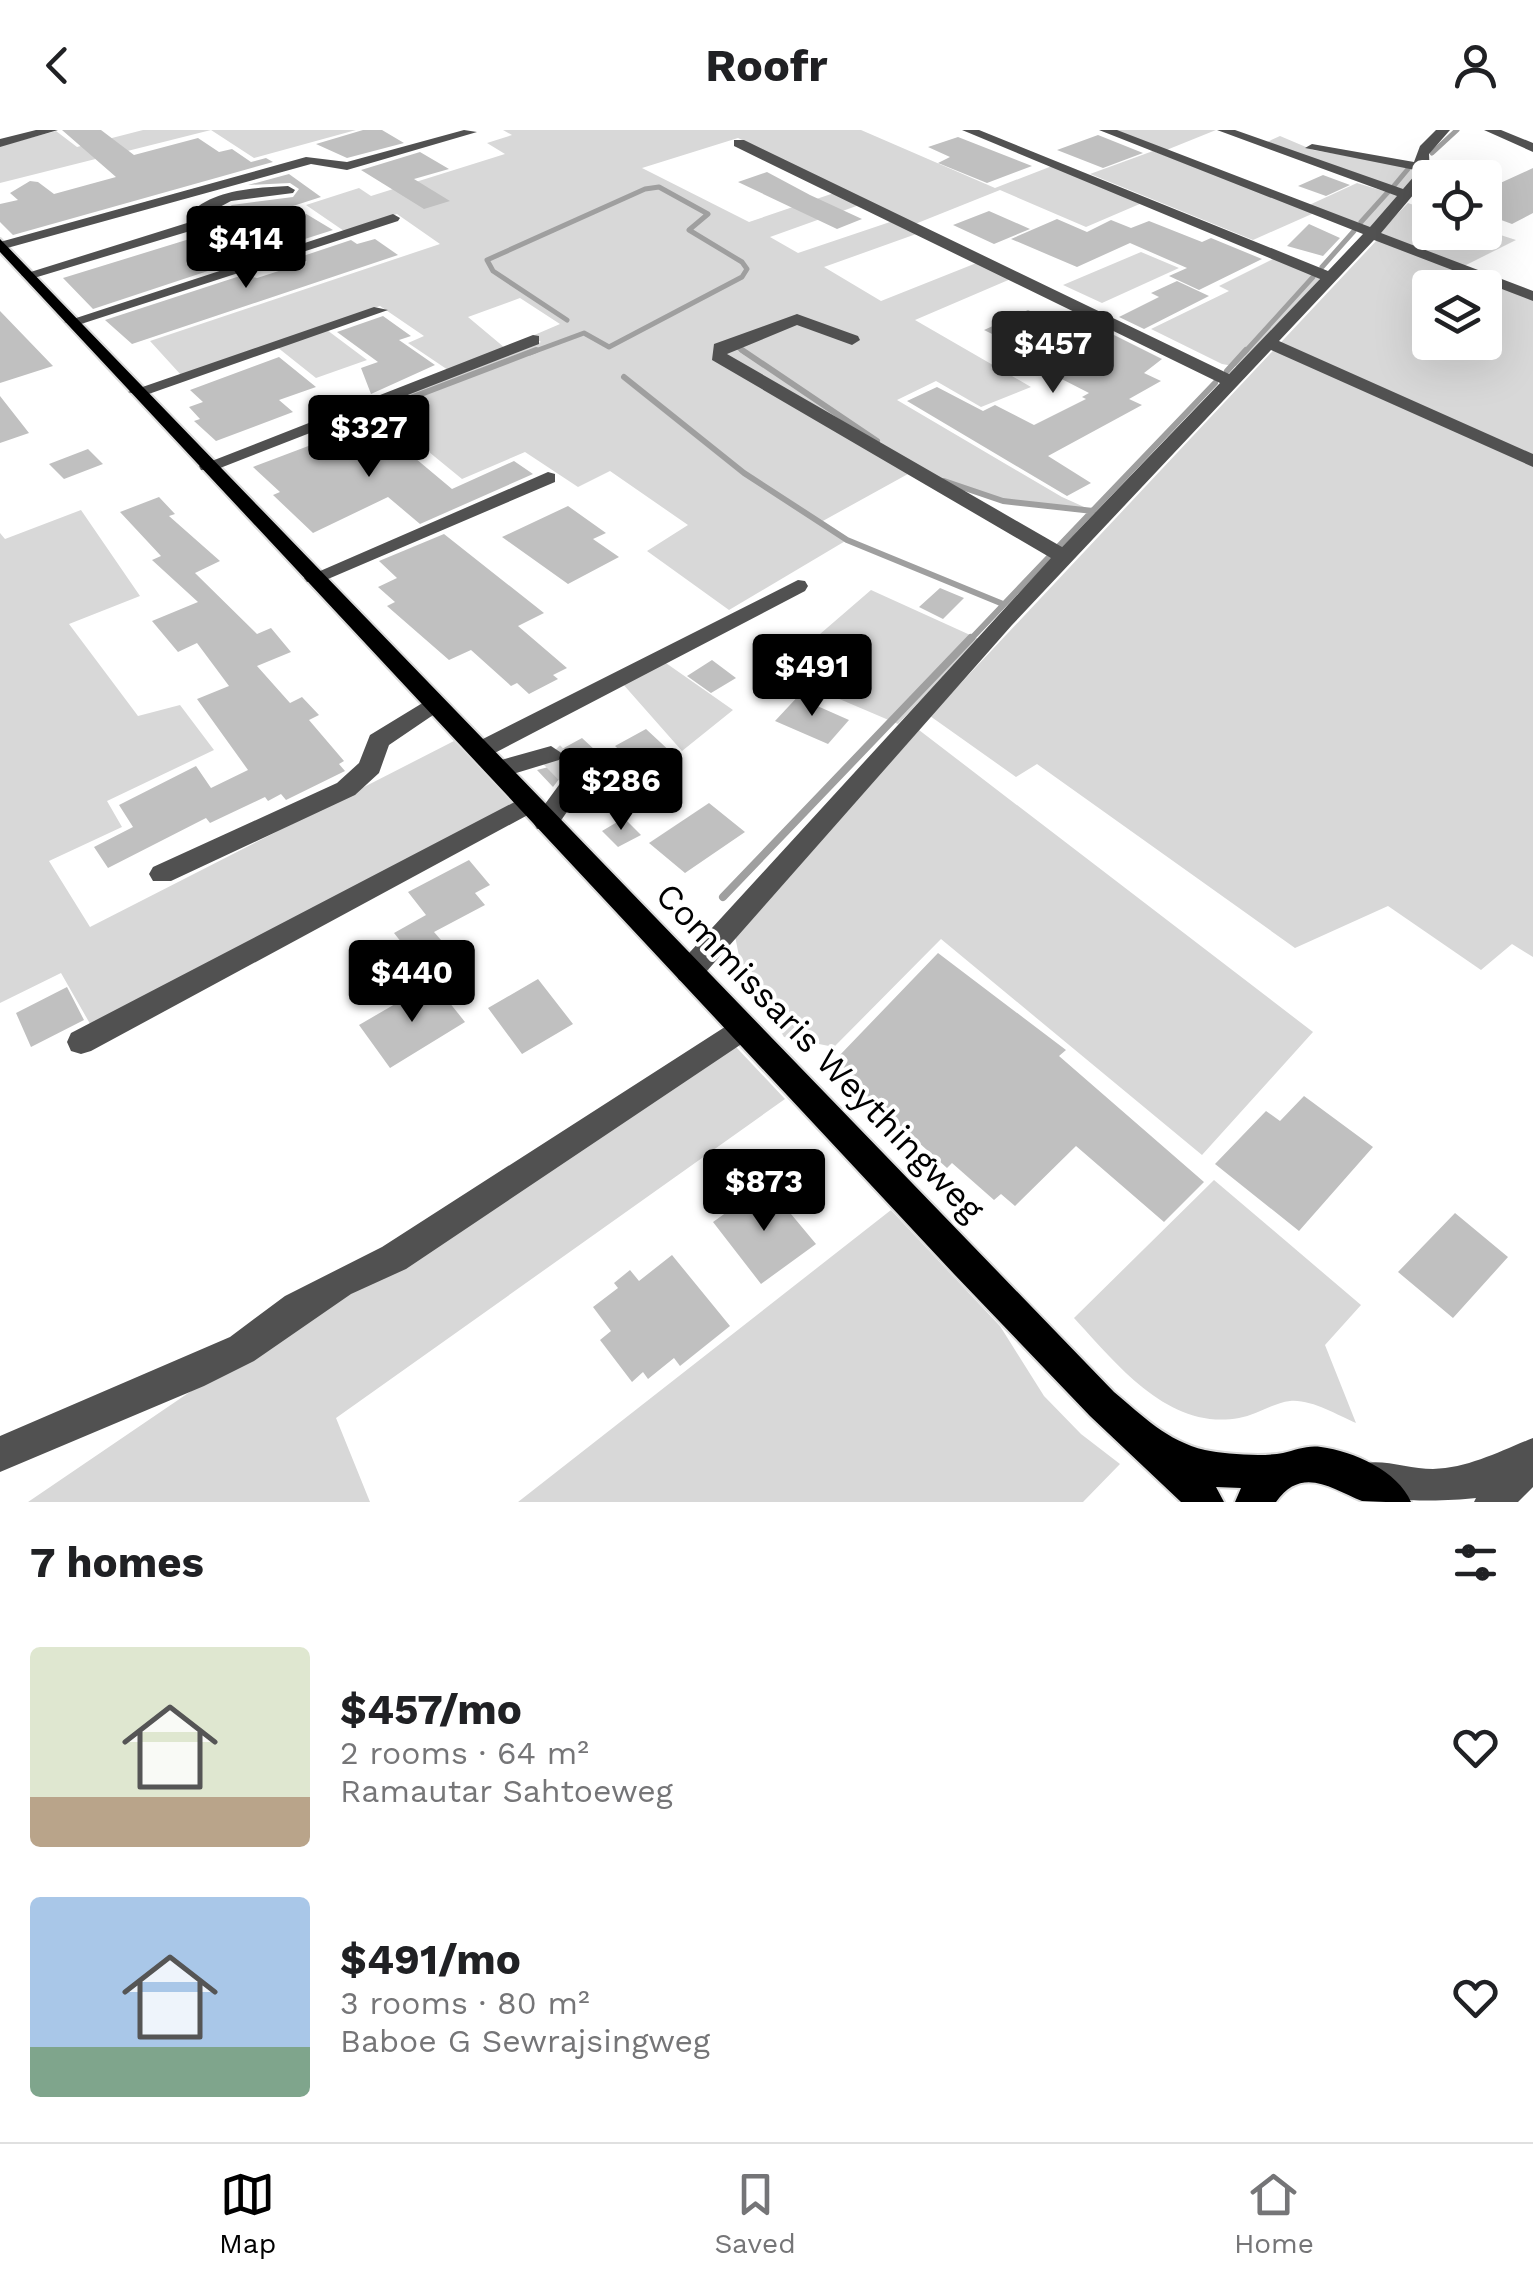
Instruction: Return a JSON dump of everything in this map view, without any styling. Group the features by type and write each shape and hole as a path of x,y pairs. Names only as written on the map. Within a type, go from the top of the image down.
{"main road":[{"name":"Commissaris Weythingweg","path":"1,244 742,1028 1132,1434 1180,1473 1205,1502"},
{"name":"Commissaris Weythingweg","path":"1132,1434 1181,1461 1205,1468 1278,1472 1301,1464 1325,1464 1362,1478"},
{"path":"1254,1502 1261,1488 1278,1472"},
{"path":"1362,1478 1392,1502"}],"street":[{"path":"0,142 52,130"},
{"path":"968,130 1331,278"},
{"path":"1105,130 1533,296"},
{"path":"1223,130 1406,195"},
{"path":"1421,160 1421,150 1444,130"},
{"path":"1490,130 1533,148"},
{"path":"1,244 311,160 347,166 471,132"},
{"path":"1302,140 1302,144 1314,149 1412,165"},
{"path":"739,143 1232,382"},
{"path":"689,972 1064,558 1412,188"},
{"path":"29,274 195,225 198,211 244,194 288,190"},
{"path":"72,322 394,218"},
{"path":"137,392 380,310"},
{"path":"852,340 797,319 720,348 718,356 1064,558"},
{"path":"208,466 533,340"},
{"path":"1270,342 1533,461"},
{"path":"314,578 548,478"},
{"path":"488,760 798,586"},
{"path":"162,874 346,788 370,767 378,741 434,704"},
{"path":"488,760 551,754"},
{"path":"81,1042 537,813 576,780"},
{"path":"0,1454 192,1374 242,1349 297,1308 394,1258 742,1028"},
{"path":"1362,1478 1410,1488 1451,1489 1533,1458"},
{"path":"1493,1502 1533,1458"}],"shaded area":[{"path":"143,130 211,130 0,183 0,146 56,131 77,147"},
{"path":"211,130 356,130 254,158"},
{"path":"503,130 861,130 995,188 1052,166 1142,203 1086,227 1000,190 915,224 738,138 642,168 749,222 837,192 862,204 770,237 798,253 893,221 919,233 824,267 881,301 979,262 1013,278 915,320 1031,387 981,407 936,381 897,400 1062,497 1093,511 1003,501 917,469 821,522 847,540 729,610 647,551 688,525 610,471 578,487 525,452 462,479 374,407 541,342 532,336 560,324 520,298 468,317 505,348 448,370 408,343 424,336 380,306 181,375 150,341 440,244 397,214 344,231 306,205 359,188 371,196 505,154 487,143 512,135"},
{"path":"1110,130 1216,130 1164,151"},
{"path":"1280,136 1313,150 1412,167 1412,180 1403,190 1267,142"},
{"path":"1153,151 1314,213 1253,240 1090,174"},
{"path":"1357,183 1400,196 1370,228 1307,206"},
{"path":"1408,203 1412,204 1412,247 1378,234"},
{"path":"1502,235 1516,240 1502,247"},
{"path":"1377,240 1455,270 1412,270 1412,360 1502,360 1502,288 1533,300 1533,957 1512,944 1481,970 1388,906 1295,948 1037,764 1016,777 930,716"},
{"path":"1421,250 1496,250 1464,266"},
{"path":"1141,252 1179,268 1102,303 1063,285"},
{"path":"1275,258 1319,280 1239,367 1222,364 1151,329 1229,291 1219,286"},
{"path":"327,330 367,360 316,378 277,347"},
{"path":"81,510 140,596 69,624 138,716 180,705 214,750 107,801 122,827 49,861 90,927 454,741 515,803 93,1029 61,973 0,1003 0,533 5,539"},
{"path":"871,590 979,639 898,724 776,672"},
{"path":"663,661 733,710 682,751 622,683"},
{"path":"919,730 1313,1032 1202,1155 941,939 834,1047 784,1037 741,966 735,936"},
{"path":"721,1031 785,1099 336,1418 370,1502 28,1502"},
{"path":"1214,1180 1361,1305 1325,1345 1356,1423 1298,1401 1239,1418 1213,1419 1189,1414 1146,1390 1074,1318"},
{"path":"891,1210 1000,1326 1044,1396 1081,1434 1120,1464 1083,1502 518,1502"}],"building":[{"path":"62,130 101,130 134,155 198,138 219,152 232,149 251,162 266,158 273,162 13,235 0,222 0,204 18,200 10,193 30,181 54,194 116,177"},
{"path":"363,130 382,130 404,143 347,158 316,144"},
{"path":"1098,135 1143,153 1103,168 1057,150"},
{"path":"958,137 1032,166 987,183 938,163 950,157 928,147"},
{"path":"420,152 449,169 414,179 450,201 424,209 361,170"},
{"path":"1533,168 1533,213 1512,224 1502,220 1502,182"},
{"path":"767,172 862,219 837,229 738,182"},
{"path":"289,174 321,197 293,206 333,230 286,245 266,230 230,241 204,222 232,205 293,197 299,189 290,183 248,185"},
{"path":"1323,175 1350,185 1326,196 1298,186"},
{"path":"989,211 1030,229 994,244 953,225"},
{"path":"1057,219 1087,232 1111,220 1131,228 1149,221 1202,242 1211,238 1262,259 1199,290 1169,276 1187,268 1130,243 1077,267 1011,239"},
{"path":"1309,224 1340,238 1323,256 1287,246"},
{"path":"196,237 229,264 93,309 63,278"},
{"path":"375,239 398,255 132,344 105,320 243,275 257,278 307,262 300,257 351,240 357,244"},
{"path":"1177,281 1209,296 1144,329 1119,317 1159,297 1151,293"},
{"path":"1028,310 1066,328 1079,321 1098,327 1162,359 1144,373 1161,381 1129,399 1142,405 1048,456 1091,483 1067,496 907,401 937,387 983,411 995,405 1034,425 1086,399 1082,397 1089,393 1050,373 1061,368 984,330"},
{"path":"0,311 53,366 0,383"},
{"path":"383,316 411,336 399,340 435,365 371,394 361,368 378,362 337,332"},
{"path":"279,357 316,387 279,400 293,412 216,441 194,421 200,419 189,407 203,402 190,390"},
{"path":"0,396 29,433 0,443"},
{"path":"372,422 452,489 514,461 533,474 420,524 388,497 313,533 273,495 280,492 253,467"},
{"path":"88,449 103,464 64,479 49,464"},
{"path":"159,497 175,514 169,516 220,561 195,573 257,634 271,628 291,652 257,666 290,703 302,697 319,715 309,720 344,761 339,764 345,771 286,800 281,794 268,801 265,797 210,823 206,818 108,868 94,847 133,827 119,805 196,766 211,788 248,770 197,699 229,686 197,643 178,652 152,621 198,602 152,560 161,556 120,512"},
{"path":"568,506 606,533 593,539 619,557 568,584 502,537"},
{"path":"444,534 544,613 518,626 567,668 553,675 558,679 529,694 517,683 511,686 471,650 449,660 387,606 395,602 378,587 397,578 379,561"},
{"path":"940,588 964,598 943,619 919,607"},
{"path":"712,660 736,678 711,693 687,676"},
{"path":"802,692 820,700 815,705 849,720 828,744 775,721"},
{"path":"646,729 674,755 643,772 615,746"},
{"path":"582,738 608,762 587,774 578,768 566,770 553,787 537,770 560,764 567,753 562,749"},
{"path":"709,803 745,832 685,873 649,843"},
{"path":"624,818 641,835 618,847 602,831"},
{"path":"469,860 490,885 475,893 485,905 434,932 441,940 413,957 394,933 426,915 408,892"},
{"path":"938,953 1066,1050 1059,1056 1204,1182 1164,1222 1076,1146 1015,1206 1001,1194 994,1200 952,1163 947,1168 848,1079 838,1057"},
{"path":"538,979 573,1024 522,1054 488,1008"},
{"path":"433,982 465,1022 390,1068 359,1025"},
{"path":"67,987 84,1020 31,1047 16,1013"},
{"path":"1304,1096 1373,1147 1299,1231 1215,1164 1266,1111 1280,1121"},
{"path":"766,1184 816,1244 761,1284 713,1222"},
{"path":"1455,1213 1508,1257 1453,1318 1398,1272"},
{"path":"672,1255 730,1326 680,1366 674,1358 648,1379 643,1372 632,1382 600,1340 611,1331 593,1307 618,1288 614,1283 630,1270 639,1281"}],"waterway":[{"path":"1432,153 1457,130"},
{"path":"1393,187 1408,169"},
{"path":"530,353 584,333 609,347 742,277 747,269 742,262 689,230 708,214 659,187 645,189 487,260 493,271 567,320"},
{"path":"1361,222 1388,192"},
{"path":"1322,267 1354,231"},
{"path":"1244,353 1313,277"},
{"path":"739,348 746,353"},
{"path":"400,402 536,350"},
{"path":"742,350 877,441"},
{"path":"1227,371 1246,350"},
{"path":"624,377 744,473 847,540 1003,604"},
{"path":"1093,511 1215,383"},
{"path":"944,481 1003,501 1093,511"},
{"path":"1058,547 1093,511"},
{"path":"969,641 1049,557"},
{"path":"723,897 971,638"}],"tunnel":[{"path":"551,754 576,780"}]}
